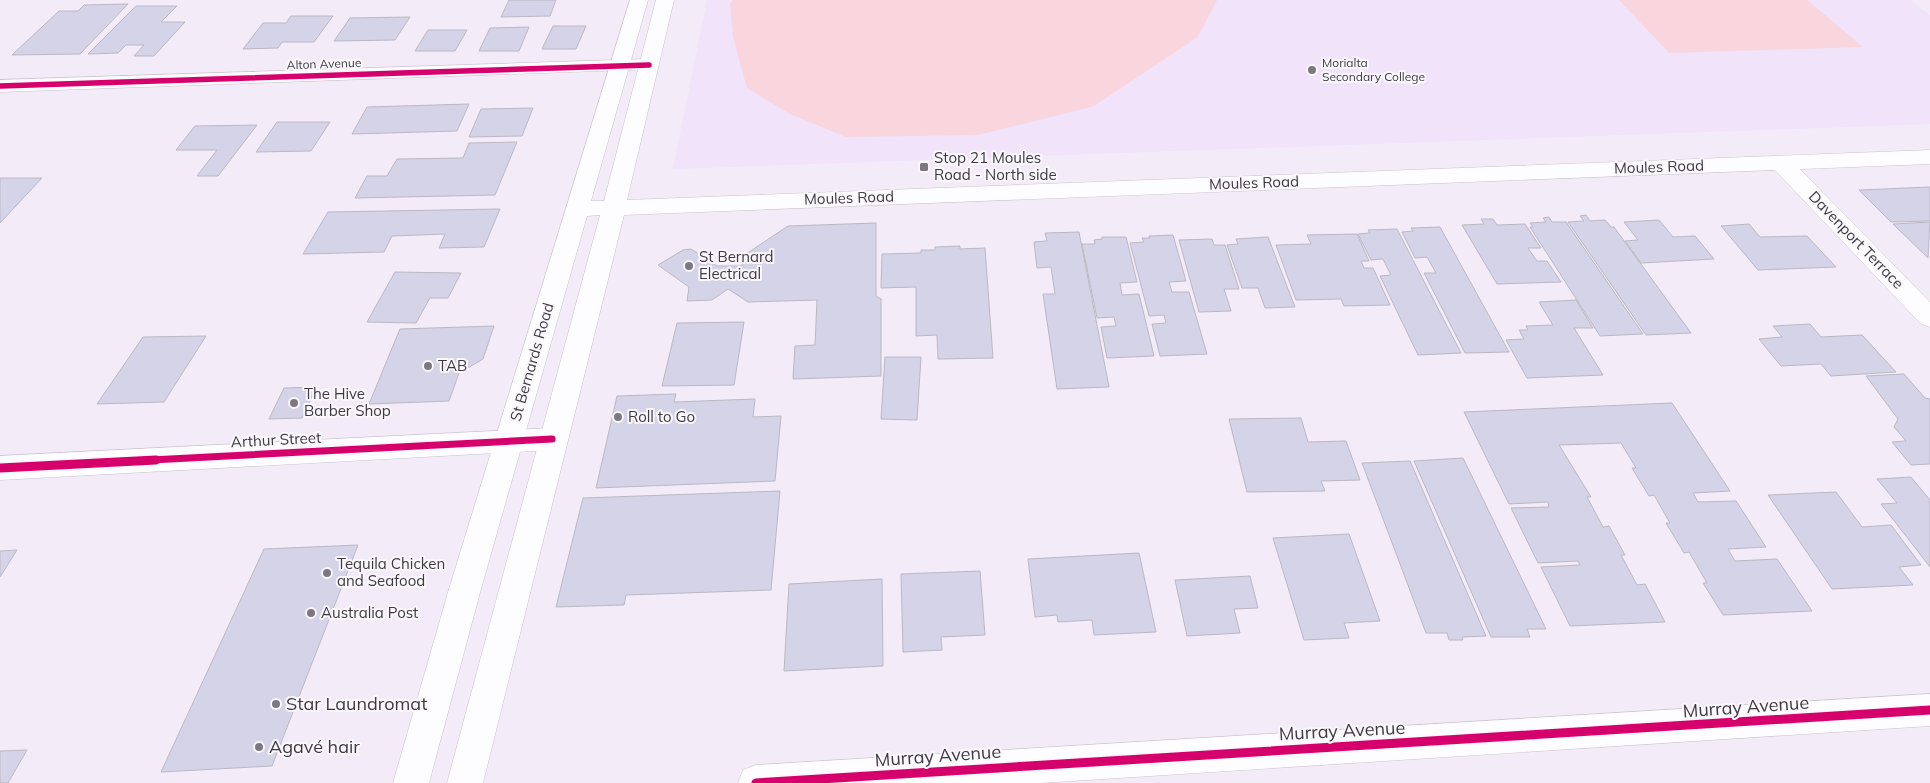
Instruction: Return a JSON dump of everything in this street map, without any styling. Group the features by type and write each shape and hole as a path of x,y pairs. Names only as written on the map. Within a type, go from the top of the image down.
{"main road":[{"name":"St Bernards Road","path":"411,783 639,0"},
{"path":"465,783 552,439 614,207 665,0"},
{"name":"Alton Avenue","path":"0,86 648,65"},
{"name":"Moules Road","path":"578,209 1930,157"},
{"name":"Davenport Terrace","path":"1781,163 1930,318"},
{"name":"Arthur Street","path":"0,468 552,439"},
{"name":"Murray Avenue","path":"756,783 1930,710"}],"shaded area":[{"name":"Morialta Secondary College","path":"707,0 1910,0 1930,15 1930,124 673,169"},
{"path":"732,0 1217,0 1198,37 1094,106 978,135 846,137 790,114 747,88 733,37 730,4"},
{"path":"1619,0 1807,0 1863,47 1669,53"}],"building":[{"path":"509,0 556,0 550,16 501,17"},
{"path":"128,4 80,54 12,55 59,11 78,11 84,5"},
{"path":"136,6 177,6 161,22 185,22 154,56 134,56 144,45 126,45 118,53 88,54"},
{"path":"291,16 333,16 314,42 282,42 278,48 243,49 263,23 286,23"},
{"path":"410,17 395,40 334,41 350,18"},
{"path":"553,26 586,26 576,49 542,49"},
{"path":"529,27 519,51 479,51 490,28"},
{"path":"428,30 467,30 455,51 415,51"},
{"path":"469,104 457,131 352,134 367,107"},
{"path":"533,108 522,136 469,137 481,109"},
{"path":"277,122 330,122 311,151 256,152"},
{"path":"257,125 218,176 197,176 217,150 176,150 195,126"},
{"path":"517,142 495,195 355,198 367,176 387,176 397,159 463,158 469,143"},
{"path":"0,178 42,178 0,223"},
{"path":"1930,187 1930,221 1891,222 1859,190"},
{"path":"500,209 484,247 439,248 445,234 392,236 384,252 303,254 328,212"},
{"path":"1586,215 1590,221 1605,220 1611,227 1614,227 1691,333 1646,335 1568,222 1584,221 1580,216"},
{"path":"1549,217 1552,222 1566,222 1643,334 1600,336 1530,227 1533,227 1530,223 1546,222 1543,218"},
{"path":"1481,219 1493,219 1497,225 1525,224 1541,248 1528,248 1537,261 1547,261 1561,282 1497,284 1462,225 1484,224"},
{"path":"1659,220 1673,237 1695,236 1714,259 1641,263 1625,241 1638,240 1624,222"},
{"path":"1930,222 1928,258 1893,224"},
{"path":"876,223 876,296 881,299 881,376 793,379 795,346 815,345 817,300 748,302 728,289 712,300 687,301 689,287 658,265 683,250 691,249 717,266 742,266 743,256 788,226"},
{"path":"1749,224 1760,237 1807,236 1836,267 1758,270 1721,226"},
{"path":"1440,227 1509,352 1465,353 1424,273 1436,273 1427,257 1415,258 1402,232 1413,231 1411,228"},
{"path":"1397,229 1461,353 1418,355 1380,276 1391,275 1383,259 1371,260 1358,234 1370,233 1368,230"},
{"path":"1079,232 1109,387 1057,389 1043,294 1055,294 1051,267 1037,268 1034,242 1047,241 1045,233"},
{"path":"1357,234 1369,261 1361,261 1364,268 1373,268 1390,305 1344,306 1341,299 1296,300 1276,245 1311,244 1307,235"},
{"path":"1173,235 1186,281 1169,282 1172,292 1189,292 1207,354 1160,356 1152,324 1166,323 1164,315 1149,316 1130,243 1144,242 1142,238 1150,238 1149,236"},
{"path":"1102,237 1126,237 1137,282 1120,283 1122,295 1139,294 1154,356 1107,358 1101,327 1116,326 1114,317 1097,318 1082,244 1095,244 1094,240 1102,239"},
{"path":"1268,237 1295,307 1265,308 1258,288 1242,288 1227,245 1238,244 1236,239"},
{"path":"1212,239 1214,245 1225,245 1239,289 1224,289 1231,311 1199,312 1179,240"},
{"path":"960,246 960,249 985,248 993,358 938,359 937,335 916,336 916,287 881,288 882,254 921,253 921,250 935,250 935,247"},
{"path":"395,272 461,273 448,298 430,298 416,323 367,322"},
{"path":"1576,300 1593,328 1574,328 1603,375 1527,378 1506,340 1524,339 1519,330 1528,330 1526,326 1553,325 1539,302"},
{"path":"744,322 734,385 662,386 677,323"},
{"path":"1810,324 1821,337 1862,335 1896,372 1831,376 1821,364 1781,366 1759,339 1782,337 1773,326"},
{"name":"TAB","path":"494,326 483,359 459,373 449,401 369,404 400,329"},
{"path":"206,336 164,402 97,404 143,337"},
{"path":"885,357 921,357 917,420 881,419"},
{"path":"1904,374 1925,398 1930,399 1930,464 1911,465 1892,442 1906,441 1894,427 1898,419 1866,376"},
{"path":"316,387 302,418 269,419 284,388"},
{"path":"676,394 674,402 755,399 753,417 781,416 775,481 596,488 617,396"},
{"path":"1672,403 1730,491 1693,493 1698,502 1736,501 1766,547 1728,549 1735,561 1777,559 1812,611 1723,615 1703,583 1707,583 1689,552 1684,553 1666,523 1670,523 1654,495 1649,496 1632,468 1636,468 1621,443 1559,445 1591,497 1587,497 1603,527 1609,526 1625,555 1621,555 1637,585 1645,584 1665,622 1570,626 1541,567 1580,565 1578,561 1538,563 1511,508 1549,507 1548,502 1509,504 1464,412"},
{"path":"1301,418 1308,442 1346,441 1360,480 1321,481 1325,491 1247,492 1229,419"},
{"path":"1463,458 1546,629 1527,629 1530,637 1491,637 1414,461"},
{"path":"1410,461 1486,636 1462,637 1463,640 1449,640 1447,633 1426,633 1362,463"},
{"path":"1911,477 1930,500 1930,567 1881,504 1897,503 1877,479"},
{"path":"780,491 771,590 626,595 624,605 556,607 583,498"},
{"path":"1836,492 1862,527 1891,525 1921,565 1899,567 1913,585 1832,589 1768,495"},
{"path":"1349,534 1380,621 1344,623 1349,638 1304,640 1273,538"},
{"path":"358,545 272,766 161,772 264,549"},
{"path":"17,550 0,577 0,551"},
{"path":"1139,553 1156,632 1094,635 1092,620 1058,622 1057,615 1035,617 1028,559"},
{"path":"980,571 985,635 941,637 942,650 903,652 901,574"},
{"path":"1250,576 1258,608 1234,609 1240,633 1187,636 1175,580"},
{"path":"882,579 883,666 784,671 789,584"},
{"path":"27,750 8,783 0,783 0,751"}],"cycle path":[{"path":"0,86 649,65"},
{"path":"0,468 552,439"},
{"path":"756,783 1930,710"}],"place":[{"name":"Morialta Secondary College","path":"1312,70"},
{"name":"Stop 21 Moules Road - North side","path":"924,167"},
{"name":"St Bernard Electrical","path":"689,266"},
{"name":"TAB","path":"428,366"},
{"name":"The Hive Barber Shop","path":"294,403"},
{"name":"Roll to Go","path":"618,417"},
{"name":"Tequila Chicken and Seafood","path":"327,573"},
{"name":"Australia Post","path":"311,613"},
{"name":"Star Laundromat","path":"276,704"},
{"name":"Agavé hair","path":"259,747"}]}
